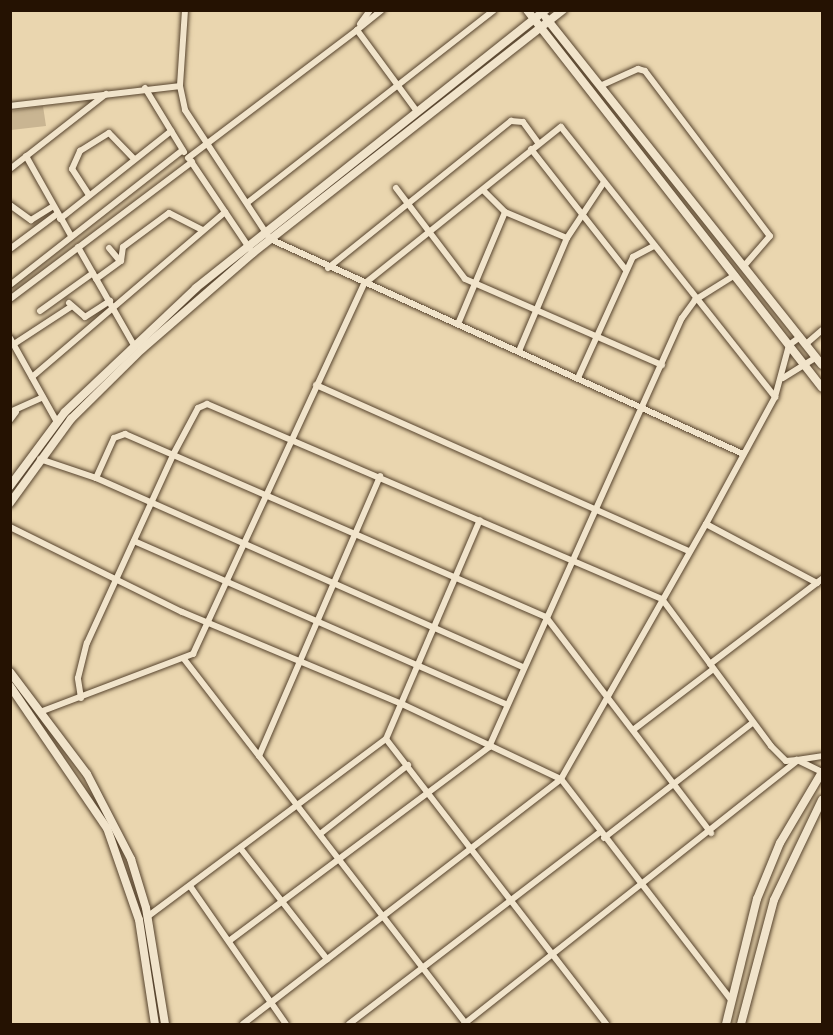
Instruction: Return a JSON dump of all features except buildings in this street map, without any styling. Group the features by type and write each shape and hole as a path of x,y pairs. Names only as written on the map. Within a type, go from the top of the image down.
{"main road":[{"path":"527,10 822,387"},
{"path":"10,503 39,458 104,385 270,239 563,10"},
{"path":"10,486 57,422 134,345 264,231 543,12 548,22 822,365"},
{"path":"10,672 87,774 115,824 147,917 165,1024"},
{"path":"10,686 107,828 139,920 155,1024"},
{"path":"726,1024 760,893 780,843 822,772"},
{"path":"741,1024 774,900 822,800"}],"street":[{"path":"185,10 180,86 185,110 270,239 364,285 519,351 743,454"},
{"path":"357,30 370,10"},
{"path":"10,298 382,10"},
{"path":"247,203 494,10"},
{"path":"357,30 416,110"},
{"path":"600,86 613,85 638,69 645,71 770,236 752,254 744,266"},
{"path":"609,97 613,85"},
{"path":"10,106 109,92 180,86"},
{"path":"146,88 183,150 253,253"},
{"path":"10,169 109,92"},
{"path":"328,268 511,121 523,122 538,143"},
{"path":"40,712 184,659 198,644 206,620 364,285 538,143 561,127 695,300 775,397"},
{"path":"10,249 89,195 171,131"},
{"path":"89,195 72,169 80,151 109,133 134,159"},
{"path":"531,149 582,211 626,270"},
{"path":"10,285 183,150"},
{"path":"26,156 71,236"},
{"path":"519,351 567,238 582,211 604,183"},
{"path":"396,188 461,275 597,338 662,365"},
{"path":"483,190 505,212 567,238"},
{"path":"10,205 29,220 53,206"},
{"path":"32,377 225,212"},
{"path":"458,324 505,212"},
{"path":"40,311 120,261 123,247 169,213 203,231"},
{"path":"578,378 633,257 654,246"},
{"path":"78,247 134,345"},
{"path":"109,248 120,261"},
{"path":"738,258 752,254"},
{"path":"228,941 340,860 489,747 642,406 695,300 735,275"},
{"path":"57,422 12,341 70,305 85,317 110,301"},
{"path":"243,1024 561,779 706,524 775,397 783,378 789,345 822,330"},
{"path":"783,378 816,357"},
{"path":"316,385 689,551"},
{"path":"10,420 13,412 43,397"},
{"path":"81,698 80,665 174,453 204,404 293,436 662,599 752,723 781,757 798,760 822,772"},
{"path":"96,478 119,433 174,453 456,575 546,617 609,696 711,833"},
{"path":"39,458 96,478 524,668"},
{"path":"259,756 331,581 380,476"},
{"path":"147,917 386,739 480,520"},
{"path":"633,730 820,581 706,524"},
{"path":"10,527 117,582 402,704 561,779 639,884 731,1000"},
{"path":"134,540 507,705"},
{"path":"184,659 465,1024 553,956 639,884 711,833 798,760 822,756"},
{"path":"349,1024 672,780 752,723"},
{"path":"386,739 430,792 470,848 606,1024"},
{"path":"320,834 408,765"},
{"path":"241,849 284,901 327,959"},
{"path":"190,886 286,1024"}],"shaded area":[{"path":"43,106 46,126 11,130 11,111"}]}
